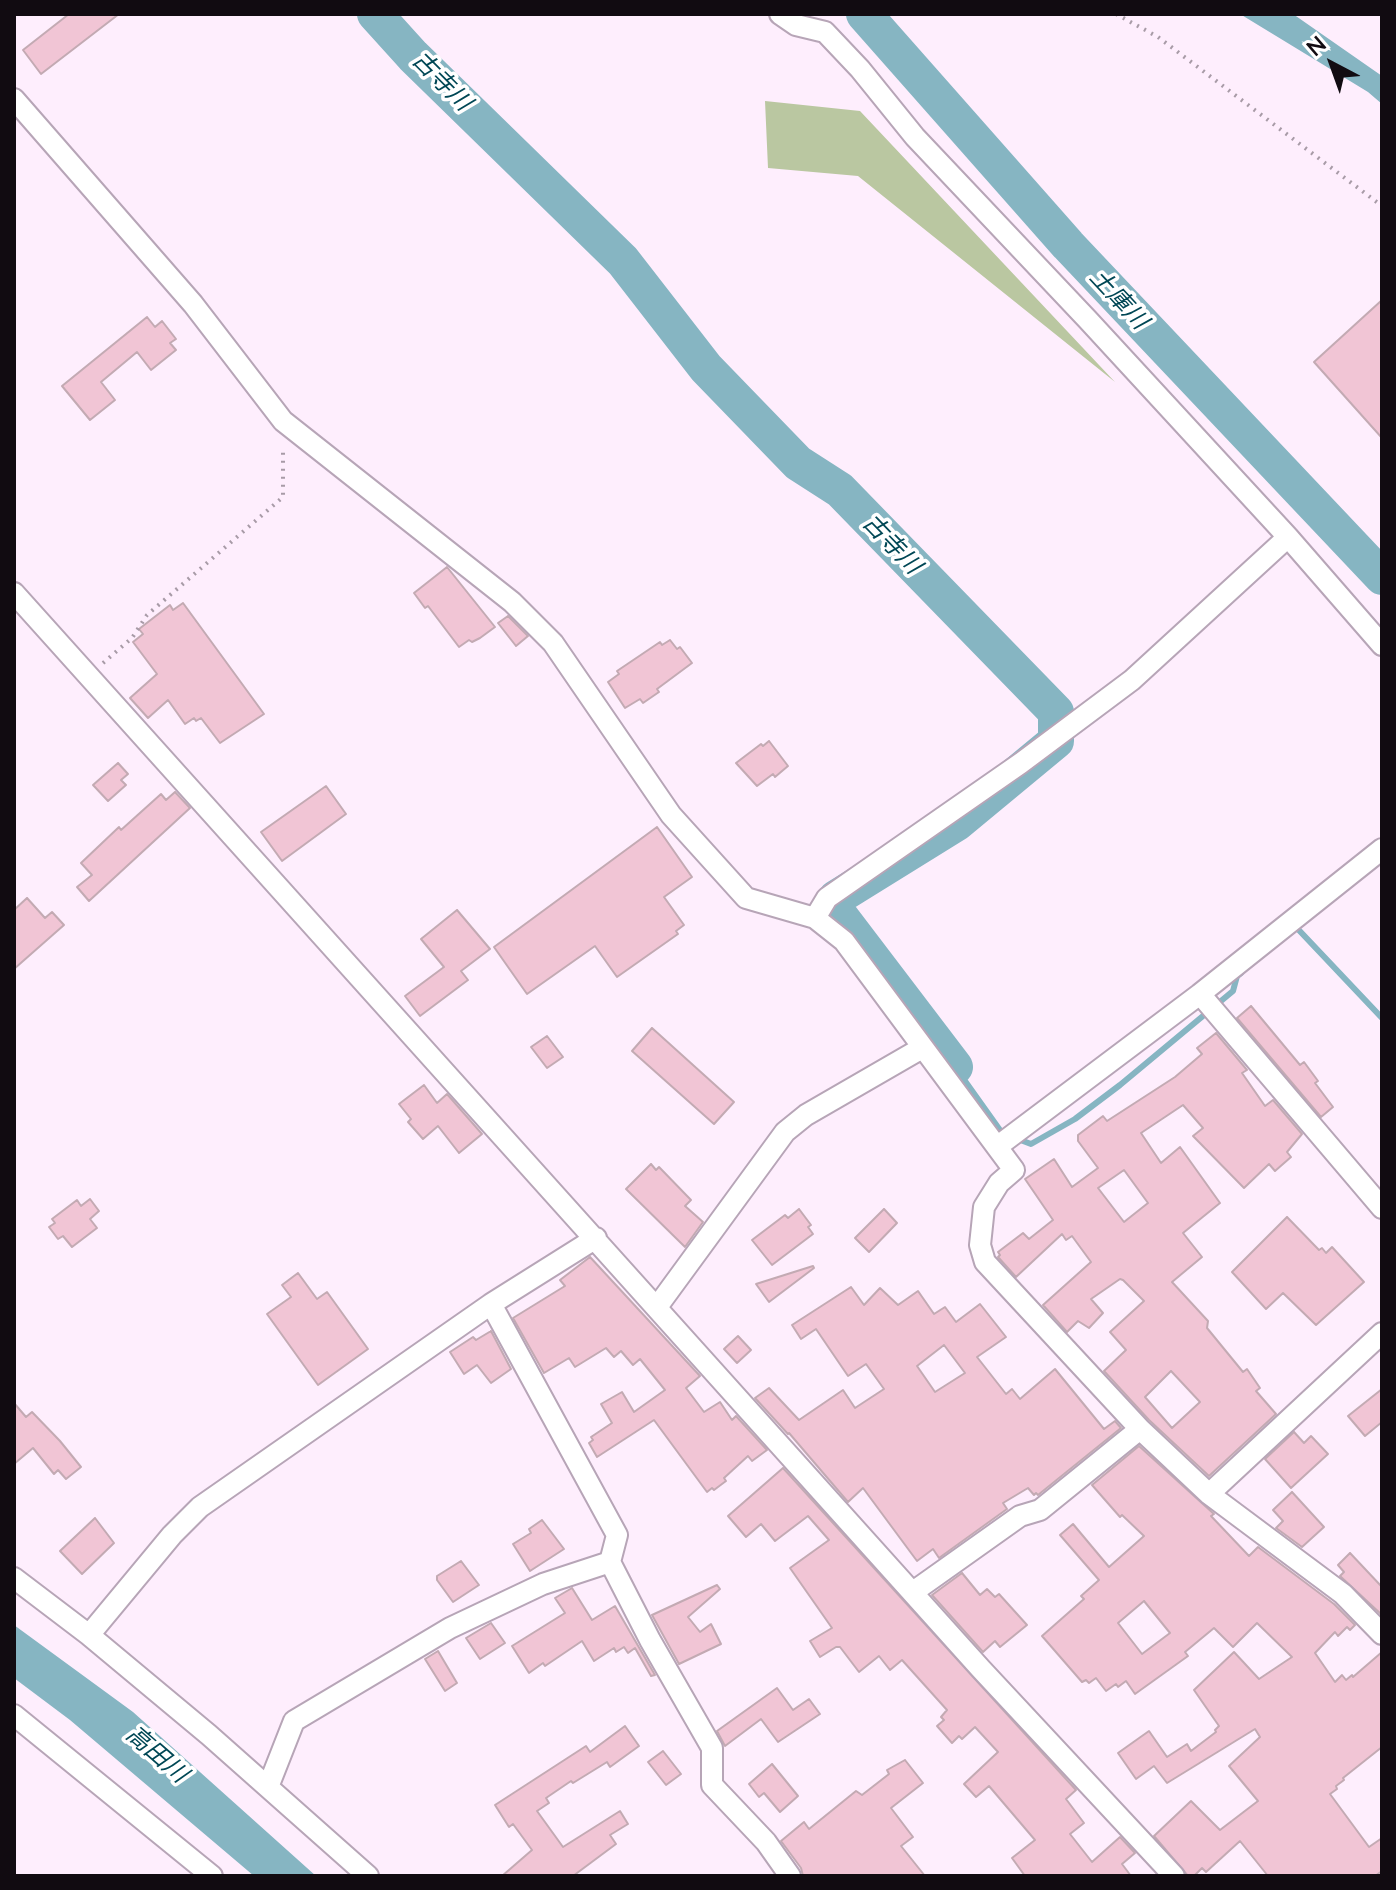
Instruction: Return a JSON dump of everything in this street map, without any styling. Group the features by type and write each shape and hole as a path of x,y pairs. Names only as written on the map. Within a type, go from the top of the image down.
{"street":[{"path":"780,14 796,25 825,32 860,69 915,137 1288,537 1382,645"},
{"path":"14,99 193,304 283,421 512,602 553,643 671,815 746,898 815,918 844,941 1014,1170 999,1183 984,1207 980,1245 985,1262 1140,1429 1209,1494 1343,1594 1382,1634"},
{"path":"815,918 827,898 1021,763 1132,680 1288,537"},
{"path":"14,593 981,1669 1174,1876"},
{"path":"998,1146 1200,994 1382,849"},
{"path":"1200,994 1382,1208"},
{"path":"657,1307 785,1132 806,1115 922,1048"},
{"path":"89,1635 172,1535 200,1507 491,1304 596,1238"},
{"path":"491,1304 617,1535 610,1562 650,1640 712,1748 712,1785 766,1842 790,1876"},
{"path":"1209,1494 1382,1333"},
{"path":"913,1592 1020,1516 1040,1510 1140,1429"},
{"path":"268,1787 294,1721 450,1628 543,1584 610,1562"},
{"path":"14,1578 89,1635 368,1876"},
{"path":"14,1715 209,1875"}],"path":[{"path":"1116,14 1158,37 1382,206"},
{"path":"89,675 132,638 147,615 283,497 283,421"}],"green space":[{"path":"765,101 860,111 1115,382 858,176 768,168"}],"water":[{"path":"1240,14 1293,14 1382,76 1382,104 1368,92"},
{"name":"高田川","path":"14,1625 133,1712 316,1876 254,1876 70,1720 14,1678"}],"building":[{"path":"69,14 119,14 41,74 23,50"},
{"path":"1382,300 1382,438 1314,362"},
{"path":"147,317 155,327 162,321 176,339 170,343 176,350 151,370 137,352 101,382 115,400 90,420 62,386"},
{"path":"447,567 495,627 459,647 428,606 425,608 414,593"},
{"path":"183,603 264,714 220,743 201,718 196,721 194,718 185,724 168,700 148,718 130,698 157,674 133,642 143,634 139,629 170,605 173,610"},
{"path":"508,616 528,636 516,646 498,623"},
{"path":"670,640 692,663 643,703 640,699 625,708 608,682 619,674 617,671 660,642 662,645"},
{"path":"769,741 788,766 757,786 736,763"},
{"path":"118,763 128,774 121,780 126,785 108,801 93,785"},
{"path":"326,786 346,814 282,861 261,832"},
{"path":"175,792 190,808 89,901 77,887 92,875 81,863 119,827 121,830 161,794 166,800"},
{"path":"657,827 692,877 664,897 684,925 676,931 678,934 617,977 595,946 527,994 494,947"},
{"path":"27,898 45,918 52,912 64,925 14,969 14,910"},
{"path":"457,910 490,949 461,971 468,980 420,1016 405,996 444,967 421,939"},
{"path":"1251,1006 1300,1065 1304,1062 1318,1081 1315,1083 1333,1107 1321,1117 1237,1018"},
{"path":"652,1028 734,1102 714,1124 632,1051"},
{"path":"1216,1033 1247,1070 1242,1073 1265,1106 1273,1100 1302,1134 1287,1152 1291,1157 1275,1171 1269,1164 1244,1188 1193,1136 1203,1128 1183,1105 1141,1133 1161,1163 1180,1147 1220,1203 1183,1233 1202,1257 1172,1282 1208,1321 1207,1328 1243,1372 1247,1369 1260,1388 1256,1391 1276,1414 1209,1476 1149,1420 1104,1371 1126,1350 1110,1332 1144,1301 1120,1279 1091,1299 1103,1313 1089,1328 1078,1321 1067,1332 1043,1305 1091,1262 1072,1236 1066,1240 1062,1234 1016,1277 998,1257 998,1252 1023,1233 1029,1239 1053,1220 1025,1179 1054,1159 1072,1187 1098,1168 1078,1141 1078,1135 1103,1116 1107,1121 1175,1077 1202,1054 1197,1048","holes":["1124,1170 1148,1203 1124,1222 1098,1188","1171,1371 1200,1402 1172,1428 1145,1397"]},
{"path":"547,1036 563,1057 547,1068 531,1047"},
{"path":"424,1085 437,1103 447,1094 482,1134 459,1153 438,1126 423,1139 408,1122 411,1119 399,1104"},
{"path":"651,1164 656,1170 659,1167 691,1200 685,1206 703,1222 685,1247 626,1189"},
{"path":"90,1199 99,1211 90,1219 97,1228 72,1247 63,1236 58,1239 49,1227 55,1223 52,1219 77,1200 81,1206"},
{"path":"799,1209 811,1225 808,1227 813,1234 772,1265 752,1240 785,1215 788,1218"},
{"path":"884,1209 897,1223 869,1252 855,1238"},
{"path":"1287,1217 1319,1250 1322,1248 1326,1253 1332,1247 1364,1282 1316,1325 1283,1293 1266,1309 1232,1272"},
{"path":"590,1257 700,1376 686,1388 704,1412 720,1402 732,1420 736,1416 767,1450 752,1461 748,1456 714,1490 712,1488 707,1492 654,1420 597,1457 589,1443 593,1440 591,1437 612,1423 601,1404 622,1392 634,1412 665,1390 640,1359 633,1365 621,1351 614,1357 606,1348 575,1367 569,1358 544,1373 513,1318 565,1286 560,1280"},
{"path":"813,1266 769,1302 756,1284"},
{"path":"298,1273 317,1299 327,1292 368,1349 318,1385 267,1314 291,1297 282,1285"},
{"path":"851,1287 864,1305 880,1288 898,1305 918,1291 934,1314 945,1307 956,1322 980,1304 1006,1337 977,1357 1006,1394 1012,1389 1020,1399 1055,1369 1104,1429 1115,1421 1121,1428 1038,1495 1028,1488 1003,1503 1007,1509 939,1558 933,1549 917,1561 863,1488 848,1502 755,1398 769,1388 799,1420 843,1390 855,1408 884,1389 866,1364 848,1376 816,1329 801,1339 792,1325","holes":["944,1345 965,1373 935,1392 917,1366"]},
{"path":"491,1331 511,1369 491,1383 477,1365 464,1374 450,1352 473,1337 476,1340"},
{"path":"738,1336 751,1350 737,1363 724,1349"},
{"path":"1382,1389 1382,1422 1365,1436 1348,1416"},
{"path":"14,1403 26,1417 32,1412 81,1467 66,1479 58,1470 54,1474 33,1448 14,1464"},
{"path":"1294,1432 1304,1443 1311,1436 1328,1454 1291,1488 1265,1459"},
{"path":"1139,1446 1214,1514 1211,1516 1249,1556 1258,1547 1334,1604 1355,1625 1350,1630 1347,1627 1338,1636 1335,1632 1315,1653 1335,1682 1342,1675 1346,1680 1353,1677 1382,1652 1382,1747 1343,1778 1330,1794 1369,1847 1382,1838 1382,1871 1375,1876 1268,1876 1240,1841 1206,1872 1202,1868 1194,1876 1188,1876 1154,1836 1191,1801 1220,1830 1258,1801 1229,1766 1260,1737 1255,1729 1167,1783 1154,1766 1136,1779 1118,1753 1149,1731 1167,1757 1187,1744 1191,1751 1216,1732 1219,1726 1194,1690 1234,1652 1259,1679 1292,1657 1257,1623 1233,1647 1214,1628 1185,1652 1188,1656 1135,1694 1126,1681 1106,1691 1096,1678 1089,1683 1086,1680 1082,1682 1042,1636 1084,1599 1081,1596 1099,1580 1060,1535 1073,1524 1109,1567 1144,1536 1122,1515 1120,1517 1092,1485","holes":["1144,1601 1170,1633 1142,1654 1118,1623"]},
{"path":"783,1468 1076,1790 1066,1799 1084,1823 1070,1834 1092,1862 1120,1837 1135,1853 1122,1864 1131,1876 1025,1876 1012,1858 1035,1840 989,1786 976,1797 964,1784 998,1752 975,1727 962,1739 959,1736 952,1743 937,1726 944,1720 941,1717 947,1710 902,1660 890,1670 879,1656 859,1672 840,1647 820,1657 810,1641 832,1628 790,1568 829,1540 808,1516 775,1541 761,1524 746,1537 728,1516"},
{"path":"1292,1492 1324,1527 1302,1547 1276,1528 1283,1521 1273,1510"},
{"path":"95,1518 114,1543 82,1574 60,1551"},
{"path":"542,1520 564,1549 530,1571 513,1544 531,1533 529,1529"},
{"path":"1350,1553 1382,1587 1382,1615 1340,1576 1344,1572 1338,1565"},
{"path":"461,1561 479,1585 453,1602 437,1576"},
{"path":"962,1573 980,1595 987,1589 995,1597 999,1594 1027,1625 1000,1647 995,1641 983,1652 932,1595"},
{"path":"717,1585 720,1589 688,1617 700,1632 711,1624 721,1644 679,1664 652,1615"},
{"path":"572,1588 592,1620 615,1606 655,1675 651,1676 635,1648 628,1653 624,1647 616,1652 614,1648 594,1661 582,1641 529,1673 512,1646 565,1613 555,1598"},
{"path":"491,1623 505,1643 480,1659 466,1638"},
{"path":"438,1651 457,1683 445,1691 425,1659"},
{"path":"777,1688 793,1710 809,1699 820,1714 778,1742 761,1719 725,1746 717,1731"},
{"path":"625,1726 639,1746 610,1767 607,1762 573,1783 571,1781 546,1798 549,1803 537,1811 563,1847 620,1811 628,1824 610,1835 616,1844 573,1876 502,1876 532,1850 513,1824 509,1827 495,1805 586,1746 590,1752"},
{"path":"663,1751 681,1774 666,1785 648,1762"},
{"path":"905,1760 923,1783 891,1808 913,1837 901,1846 925,1876 803,1876 801,1868 781,1841 804,1822 809,1829 856,1791 862,1795 889,1774 887,1770"},
{"path":"772,1764 798,1796 780,1812 764,1793 759,1797 749,1784"}],"waterway":[{"name":"古寺川","path":"375,14 413,56 623,261 706,368 798,463 840,490 1056,712 1056,741 957,823 836,898 834,908 955,1067"},
{"name":"土庫川","path":"864,14 1068,245 1382,577"},
{"path":"1295,926 1382,1018"},
{"path":"955,1067 1002,1133 1031,1144 1075,1119 1120,1085 1233,991 1237,976 1241,973"}]}
